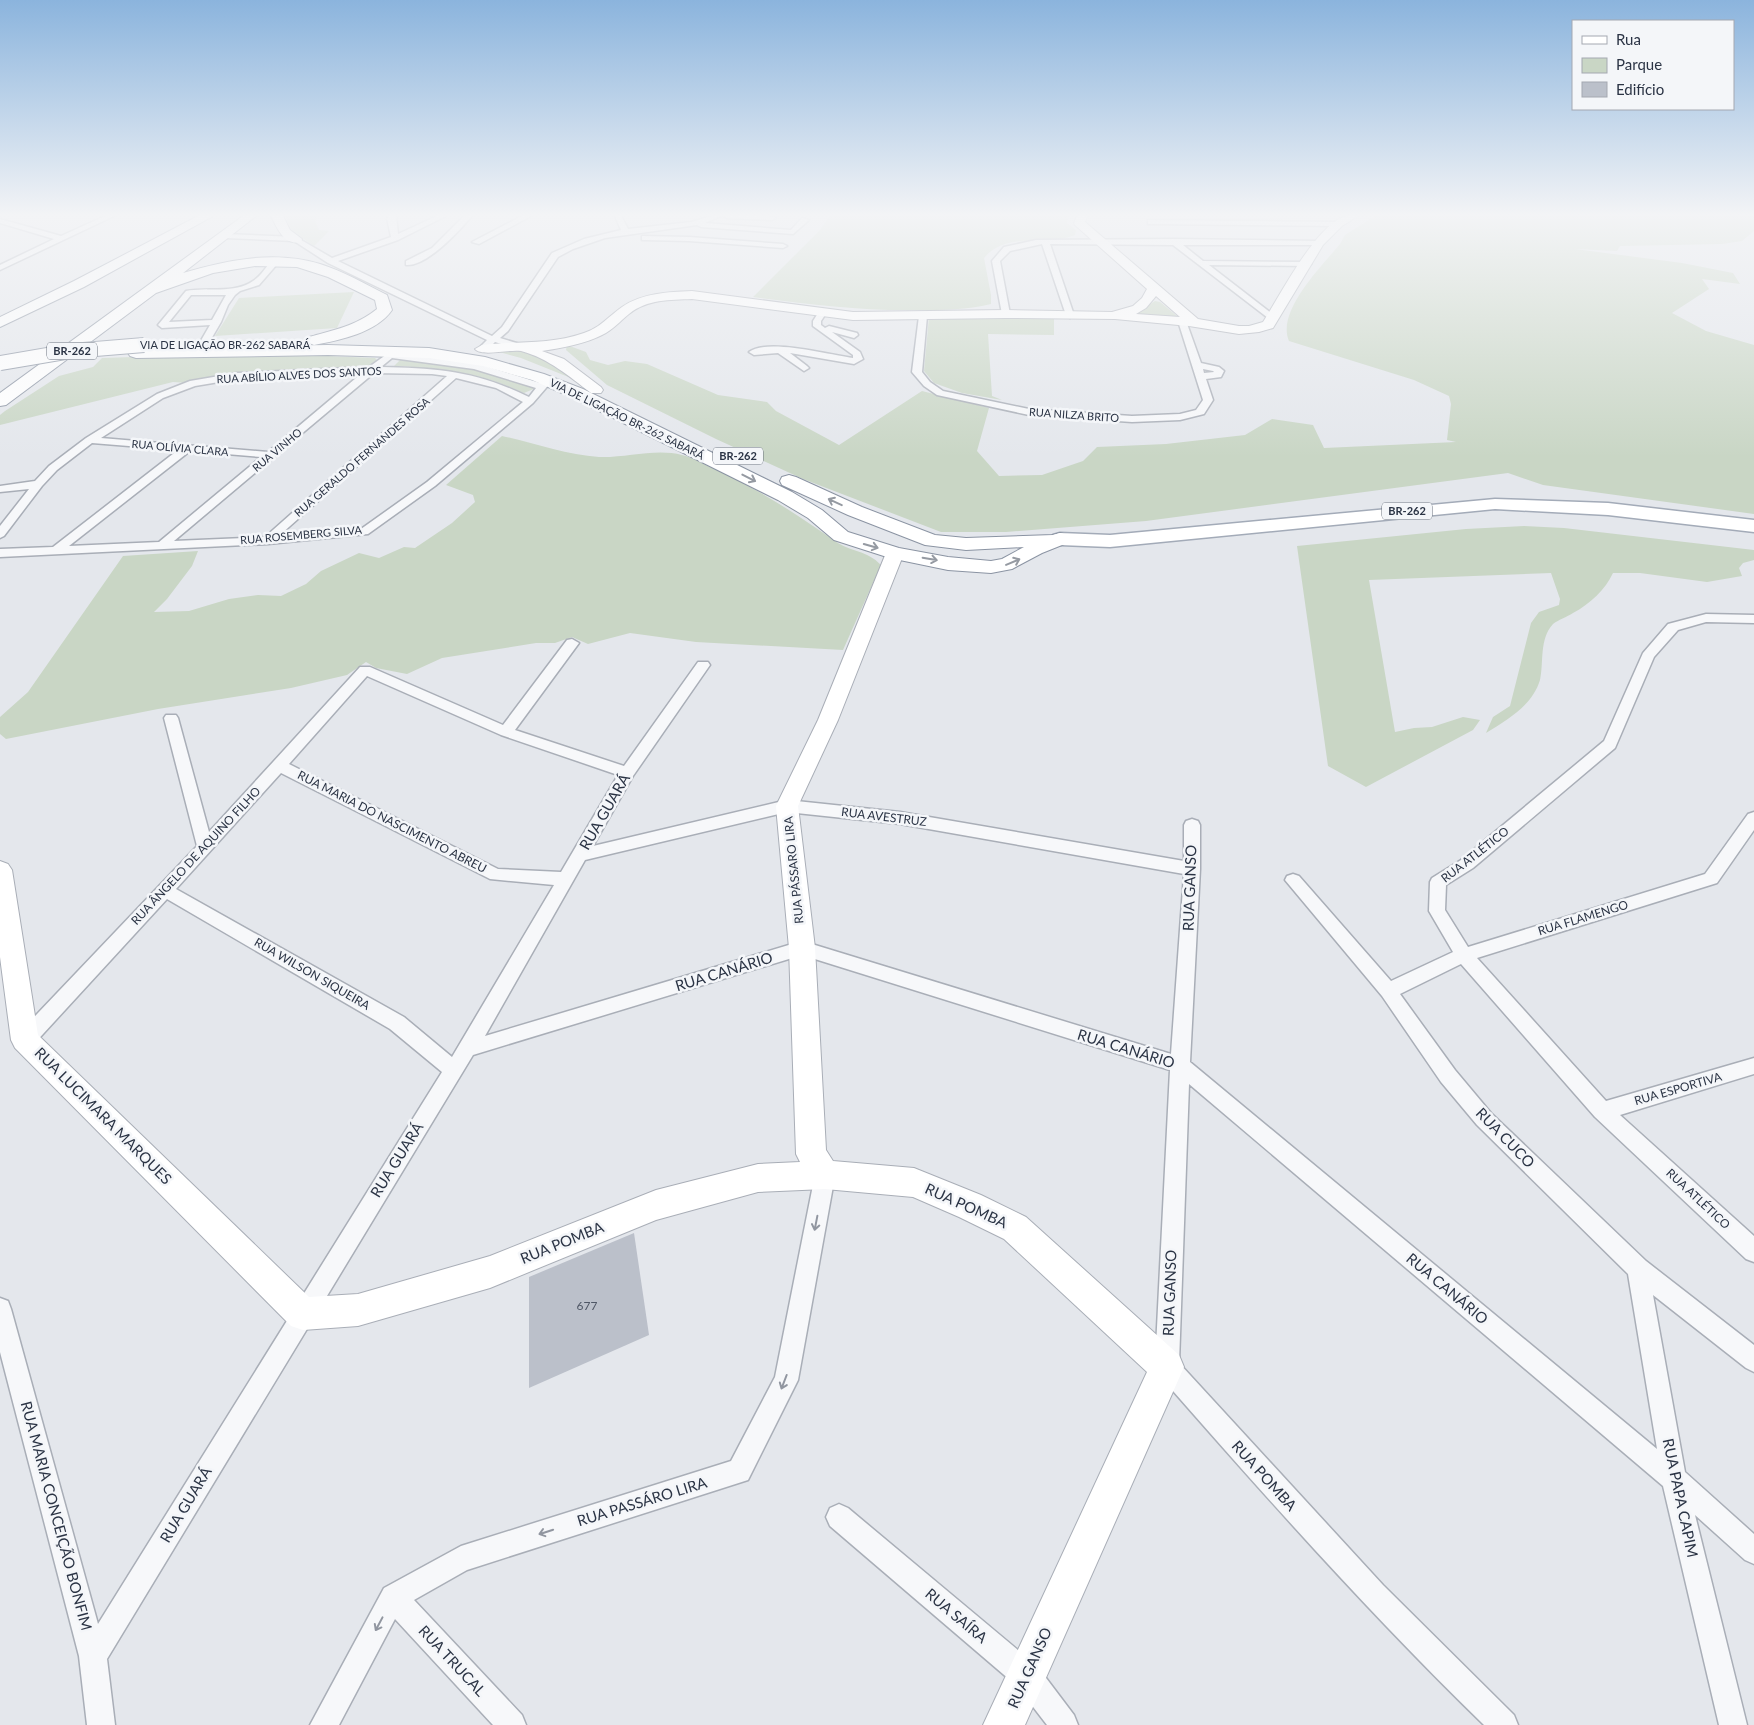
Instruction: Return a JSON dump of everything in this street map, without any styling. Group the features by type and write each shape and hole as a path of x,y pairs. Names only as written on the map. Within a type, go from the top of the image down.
{"highway":[{"path":"0,323 54,296"},
{"path":"0,388 129,296"},
{"path":"0,401 143,296"},
{"path":"295,344 325,338 369,324 385,310 382,298 379,296"},
{"path":"484,341 478,354 506,363 542,382"},
{"name":"VIA DE LIGAÇÃO BR-262 SABARÁ","path":"0,370 140,349 204,344 432,344 464,348 484,341 596,390 872,518 932,541 966,544"},
{"name":"VIA DE LIGAÇÃO BR-262 SABARÁ","path":"0,364 71,351 140,349 328,350 444,355 485,362 577,393 785,496 815,514 839,535 895,553 965,566"},
{"name":"BR-262","path":"966,544 1060,539"},
{"name":"BR-262","path":"965,566 989,568 1004,566 1060,539"},
{"path":"965,566 974,559 975,552 966,544"}],"main road":[{"name":"BR-262","path":"1060,539 1110,541 1495,504 1608,509 1754,526"}],"street":[{"path":"186,296 162,325 217,322"},
{"path":"204,344 217,322 222,304 229,296"},
{"name":"VIA DE LIGAÇÃO BR-262 SABARÁ","path":"397,296 484,341"},
{"path":"484,341 504,328 523,296"},
{"path":"559,362 555,351 557,347 601,330 636,303 669,296"},
{"path":"704,296 823,312 873,316 1006,314 1112,316 1259,330 1268,325 1286,296"},
{"path":"1003,296 1006,314"},
{"path":"1064,296 1070,315"},
{"path":"1112,316 1126,315 1139,308 1150,296"},
{"path":"1158,296 1165,299 1187,322"},
{"path":"1245,296 1272,318"},
{"path":"817,326 817,321 823,312"},
{"name":"RUA NILZA BRITO","path":"923,316 917,372 927,384 940,392 1005,408 1088,418 1132,419 1192,415 1205,407 1208,400 1196,365 1187,322"},
{"path":"817,326 854,335"},
{"path":"754,352 779,349 815,353 854,361 858,359 857,354 849,347 817,326"},
{"path":"484,341 520,347 565,343"},
{"name":"VIA DE LIGAÇÃO BR-262 SABARÁ","path":"520,347 559,362 596,390"},
{"path":"779,349 804,368"},
{"name":"VIA DE LIGAÇÃO BR-262 SABARÁ","path":"328,350 433,359 476,366 542,382"},
{"name":"RUA VINHO","path":"162,545 390,356"},
{"path":"1196,365 1219,371 1218,375 1199,376"},
{"name":"RUA ABÍLIO ALVES DOS SANTOS","path":"0,534 38,484 53,468 90,440 160,396 193,383 237,376 374,370 432,371 455,374 500,386 530,401"},
{"name":"RUA GERALDO FERNANDES ROSA","path":"268,540 455,374"},
{"name":"RUA ROSEMBERG SILVA","path":"0,553 268,540 364,532 431,484 530,401 542,382"},
{"path":"1005,408 1015,416"},
{"name":"RUA OLÍVIA CLARA","path":"90,440 271,455"},
{"path":"55,551 186,449"},
{"path":"0,489 38,484"},
{"name":"RUA PÁSSARO LIRA","path":"825,1175 811,1154 802,948 787,806 828,720 895,553"},
{"name":"RUA ATLÉTICO","path":"1754,618 1706,618 1673,627 1648,656 1610,744 1467,864 1438,882 1437,911 1464,955 1602,1111 1754,1251"},
{"path":"572,643 506,732 627,773"},
{"name":"RUA GUARÁ","path":"93,1656 467,1049 627,773 702,665"},
{"name":"RUA ÂNGELO DE AQUINO FILHO","path":"25,1040 205,848 365,670 506,732"},
{"path":"171,718 205,848"},
{"name":"RUA MARIA DO NASCIMENTO ABREU","path":"280,766 496,876 565,879"},
{"name":"RUA AVESTRUZ","path":"579,855 787,806 900,818 1192,869"},
{"name":"RUA FLAMENGO","path":"1388,991 1464,955 1711,879 1754,818"},
{"name":"RUA GANSO","path":"1004,1725 1167,1367 1180,1065 1192,869 1192,826"},
{"name":"RUA LUCIMARA MARQUES","path":"0,870 25,1040 303,1314"},
{"name":"RUA CUCO","path":"1293,880 1388,991 1448,1076 1484,1118 1638,1269 1754,1360"},
{"name":"RUA WILSON SIQUEIRA","path":"165,890 397,1023 453,1069"},
{"name":"RUA CANÁRIO","path":"467,1049 802,948 1180,1065 1674,1479 1754,1551"},
{"name":"RUA ESPORTIVA","path":"1602,1111 1754,1066"},
{"name":"RUA POMBA","path":"303,1314 358,1310 490,1272 656,1206 758,1178 825,1175 914,1183 970,1206 1015,1228 1167,1367 1290,1506 1437,1662 1504,1725"},
{"name":"RUA PASSÁRO LIRA","path":"393,1597 460,1559 739,1471 786,1380 825,1175"},
{"name":"RUA PAPA CAPIM","path":"1638,1269 1674,1479 1733,1725"},
{"name":"RUA MARIA CONCEIÇÃO BONFIM","path":"0,1309 93,1656 101,1725"},
{"name":"RUA SAÍRA","path":"839,1517 1027,1676 1064,1725"},
{"path":"324,1725 393,1597"},
{"name":"RUA TRUCAL","path":"393,1597 512,1725"}],"green space":[{"path":"352,296 337,328 215,336 239,298"},
{"path":"991,296 991,304 964,309 897,310 856,308 753,297"},
{"path":"1299,296 1697,296 1672,313 1706,331 1754,345 1754,514 1543,485 1508,473 1146,521 1006,532 941,532 803,479 716,439 607,385 566,350 567,345 586,352 590,360 608,365 625,361 647,364 718,395 767,402 776,411 839,445 922,391 989,408 977,451 999,476 1042,475 1083,461 1097,447 1166,444 1245,435 1272,419 1313,425 1324,448 1456,442 1447,440 1451,404 1449,396 1414,380 1289,341 1287,329 1289,316"},
{"path":"1155,301 1160,302 1177,316 1176,319 1135,314"},
{"path":"929,317 1054,317 1054,335 988,334 992,396 1002,400 962,393 934,383 924,371"},
{"path":"492,350 517,351 537,356 556,365 576,380 521,358"},
{"path":"194,355 306,355 375,358 380,363 369,368 230,374 188,383 173,382 0,425 0,415 5,411 59,376 93,367 102,358"},
{"path":"400,360 469,368 502,376 536,388 524,393 476,376 428,368 394,366"},
{"path":"502,436 587,456 609,457 662,452 686,456 759,492 841,545 870,556 881,565 843,650 696,642 630,633 588,644 572,637 555,643 536,643 442,658 407,674 376,668 366,662 347,675 291,688 158,709 6,739 0,734 0,717 28,692 123,556 198,551 192,566 167,599 154,612 189,611 229,599 258,595 281,596 306,584 321,571 359,553 379,558 404,547 415,548 452,523 475,502 473,495 446,485"},
{"path":"1524,526 1564,528 1754,550 1754,560 1743,563 1739,568 1742,576 1707,582 1640,573 1613,573 1606,585 1591,601 1553,624 1544,644 1540,680 1536,689 1525,705 1486,733 1493,717 1510,706 1531,623 1539,612 1559,605 1560,599 1551,573 1369,580 1395,732 1432,727 1463,717 1480,720 1473,730 1366,787 1328,766 1297,546 1466,529"}],"building":[{"path":"634,1233 649,1335 529,1388 529,1277"}]}
